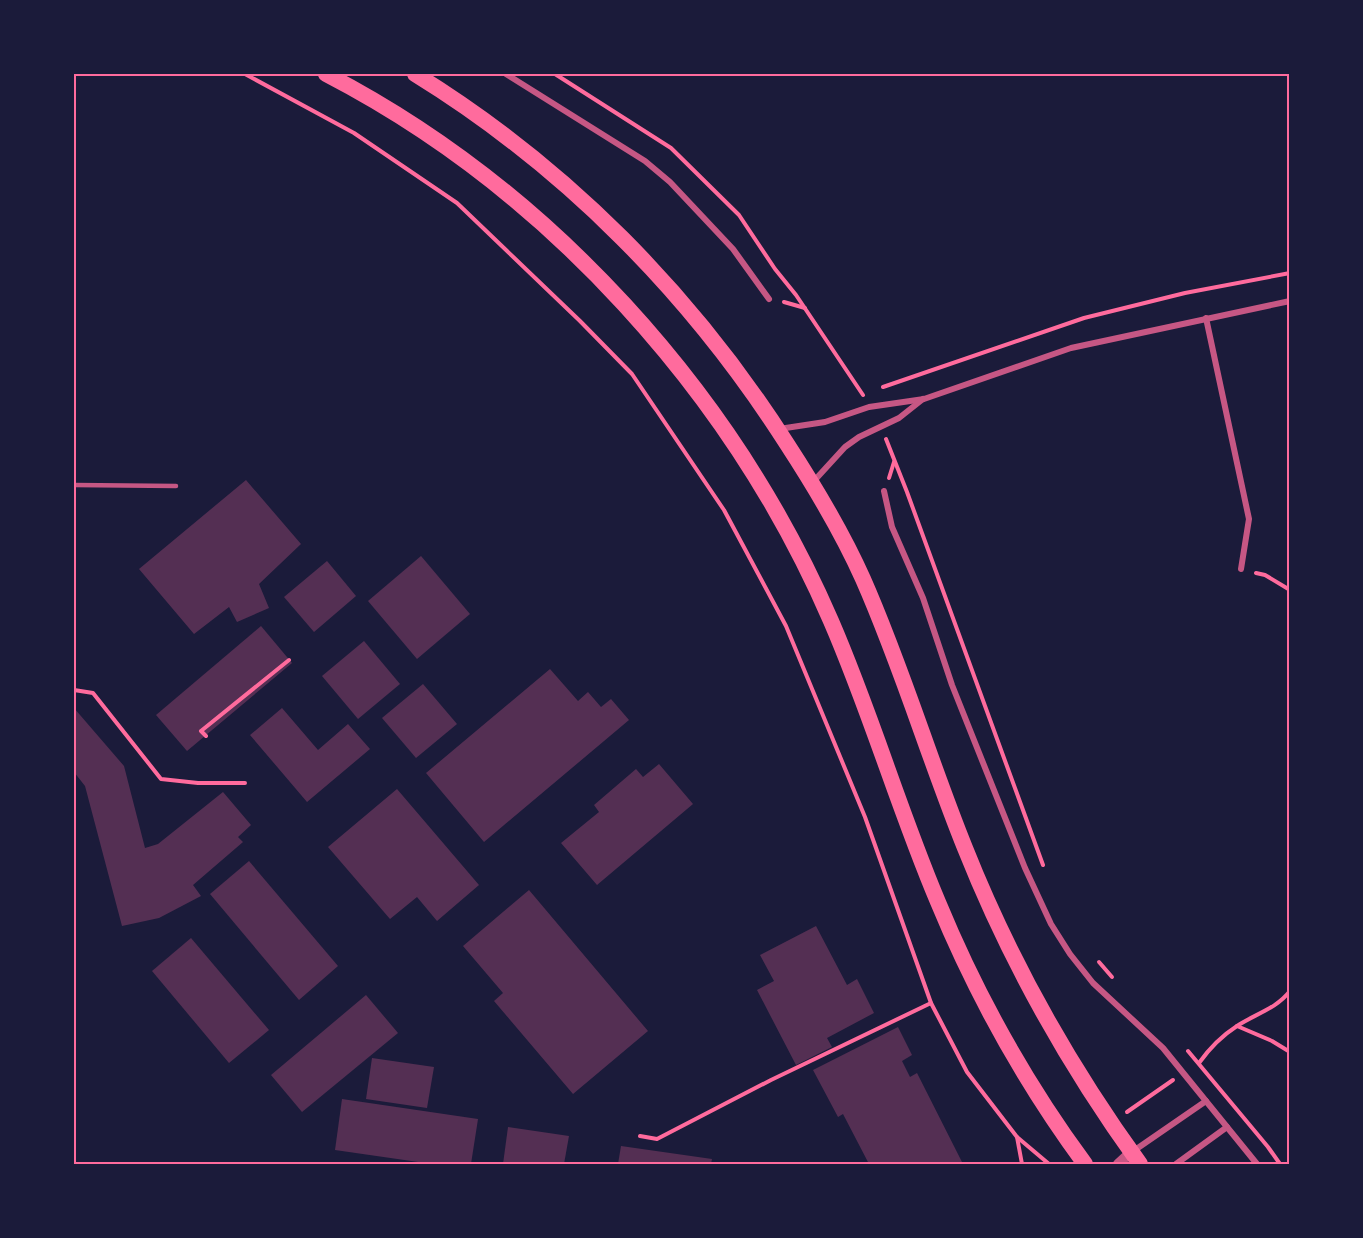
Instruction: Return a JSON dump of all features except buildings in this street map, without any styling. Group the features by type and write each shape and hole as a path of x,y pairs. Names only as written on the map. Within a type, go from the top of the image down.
{"highway":[{"path":"326,74 359,91 410,123 519,204 570,249 623,302 668,354 717,417 785,529 830,618 858,686 938,903 969,970 1007,1042 1084,1164"},
{"path":"415,74 439,88 543,166 619,233 697,318 739,373 777,429 812,484 861,575 880,619 965,849 1018,967 1040,1010 1101,1110 1136,1158"}],"street":[{"path":"506,74 645,161 670,182 733,249 769,299"},
{"path":"777,429 818,424 869,407 924,399 1071,348 1290,301"},
{"path":"1206,318 1249,519 1241,569"},
{"path":"812,484 845,447 859,437 899,418 924,399"},
{"path":"884,491 892,527 923,598 952,685 1025,868 1051,924 1070,954 1093,983 1163,1048 1257,1164"},
{"path":"1118,1164 1136,1158 1206,1101"},
{"path":"1176,1164 1227,1127"}],"lane":[{"path":"74,486 176,486"}],"path":[{"path":"245,74 354,133 457,204 632,374 724,510 786,626 865,817 931,1003 967,1072 1017,1137 1049,1164"},
{"path":"877,390 1084,318 1185,293 1290,273"},
{"path":"769,299 805,308"},
{"path":"861,391 869,390"},
{"path":"887,442 1047,875"},
{"path":"1241,569 1265,575 1290,590"},
{"path":"206,736 201,731 289,660"},
{"path":"74,690 93,693 161,779 198,783 245,783"},
{"path":"1098,961 1114,979"},
{"path":"1199,1063 1208,1051 1236,1026 1265,1012 1290,991"},
{"path":"640,1136 657,1139 771,1080 931,1003"},
{"path":"1236,1026 1272,1041 1290,1052"},
{"path":"1183,1046 1280,1164"},
{"path":"1139,1105 1172,1081"},
{"path":"1017,1137 1022,1164"}]}
